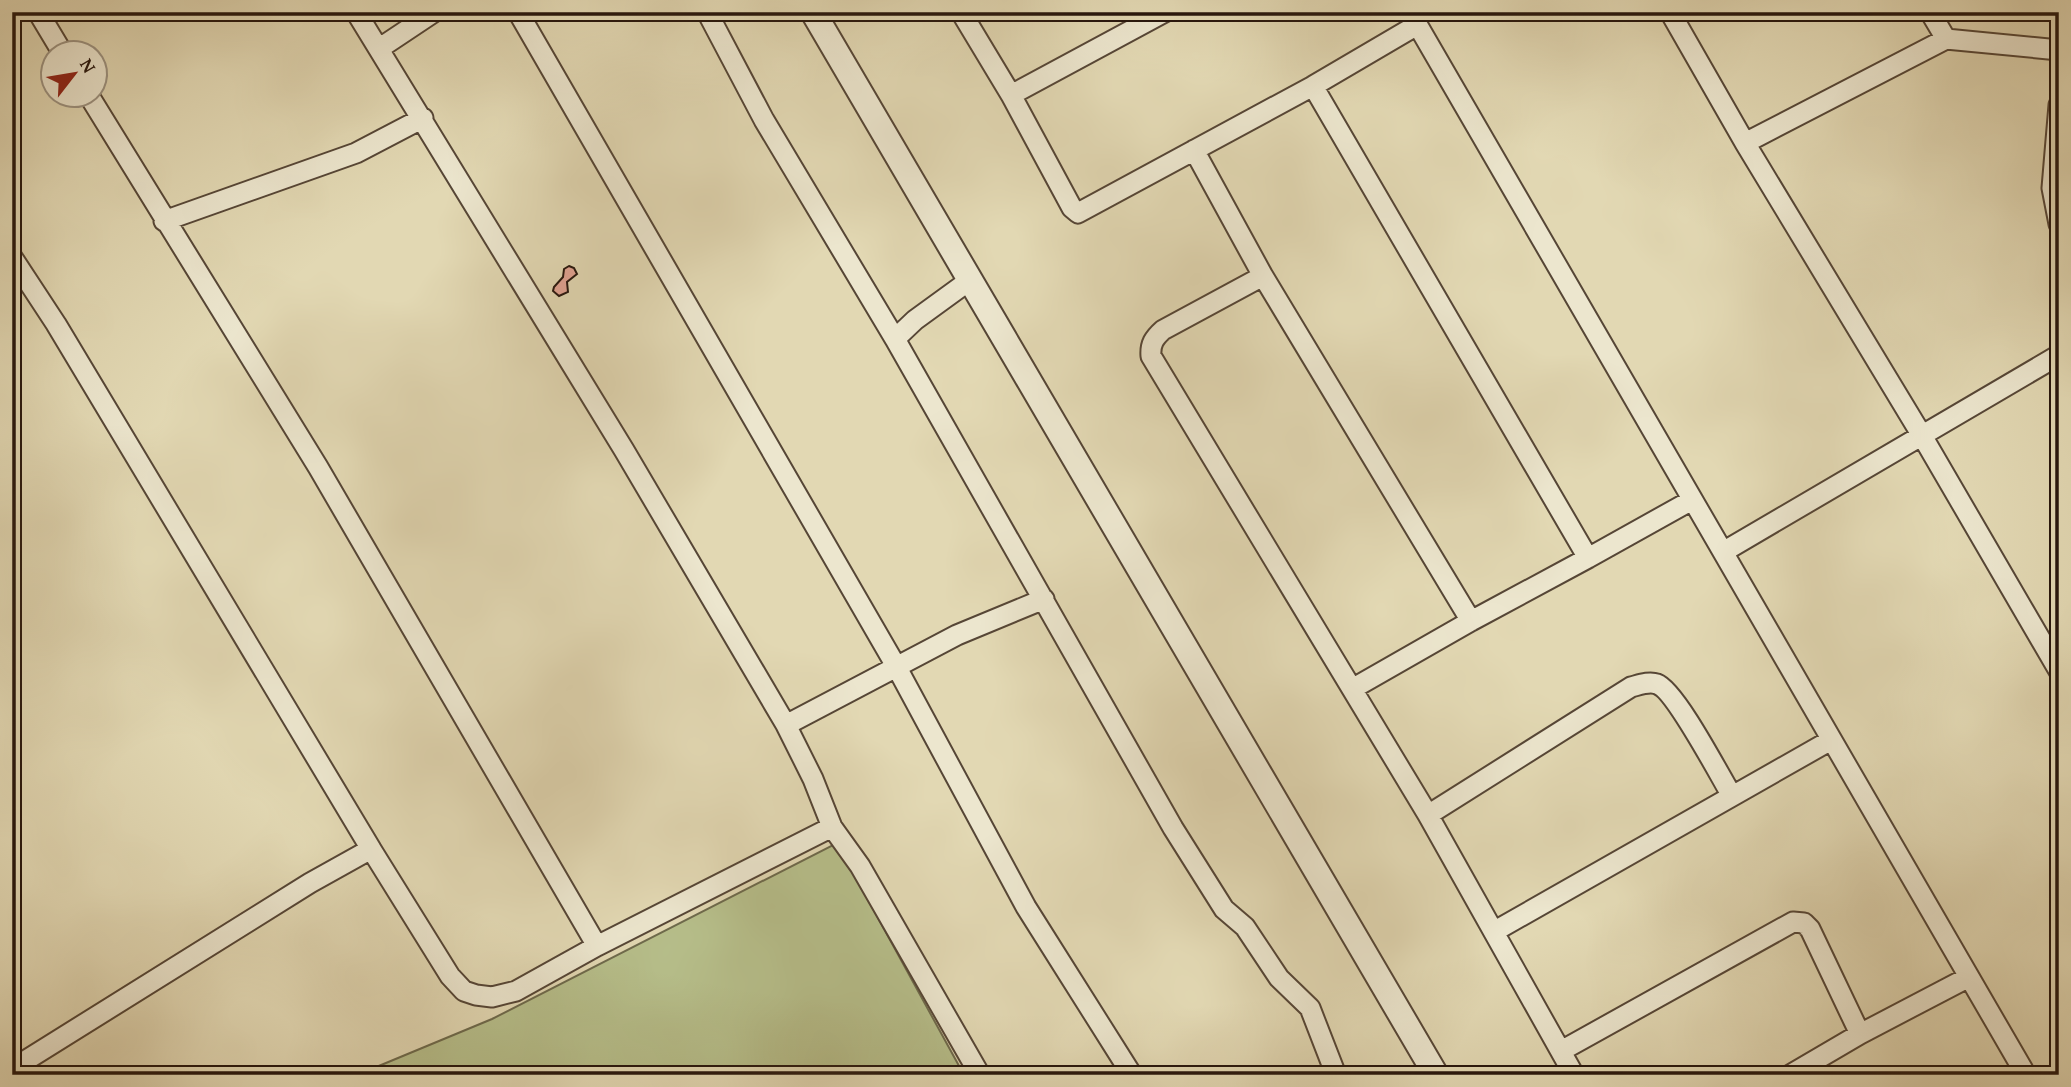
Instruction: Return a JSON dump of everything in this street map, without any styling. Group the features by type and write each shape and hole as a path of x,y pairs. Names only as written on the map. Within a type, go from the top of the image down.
{"street":[{"path":"38,12 54,38"},
{"path":"356,12 631,461 786,725 813,779 832,827 860,866 980,1075"},
{"path":"380,48 434,12"},
{"path":"518,12 896,666 1026,907 1132,1075"},
{"path":"707,12 764,120 895,339 1172,828 1224,909 1245,927 1279,978 1310,1008 1336,1075"},
{"path":"813,12 1436,1075"},
{"path":"961,12 1011,95 1072,208 1078,213 1313,86 1414,19 2026,1075"},
{"path":"1011,95 1165,12"},
{"path":"1670,12 2059,671"},
{"path":"1930,12 1946,39"},
{"path":"1745,143 1946,39 2059,50"},
{"path":"1313,86 1588,558"},
{"path":"2059,105 2052,188 2059,224"},
{"path":"96,108 318,467 597,946"},
{"path":"164,221 356,153 423,118"},
{"path":"1194,150 1263,276 1471,621"},
{"path":"12,257 56,324 371,849 450,976 464,991 492,997 516,991 597,946 832,827"},
{"path":"1263,276 1163,330 1153,341 1151,356 1428,815 1574,1075"},
{"path":"895,339 915,320 970,280"},
{"path":"1723,552 2059,355"},
{"path":"1352,689 1692,500"},
{"path":"786,725 957,635 1044,599"},
{"path":"1428,815 1631,687 1644,683 1656,683 1664,688 1677,704 1732,796"},
{"path":"1495,931 1831,740"},
{"path":"12,1069 298,890 371,849"},
{"path":"1560,1051 1787,924 1797,921 1810,929 1860,1034"},
{"path":"1790,1075 1969,976"}],"green space":[{"path":"837,843 964,1075 357,1075 492,1019"}],"building":[{"path":"569,266 574,268 577,274 567,282 568,292 559,296 553,291 554,287 563,277 564,269"}]}
